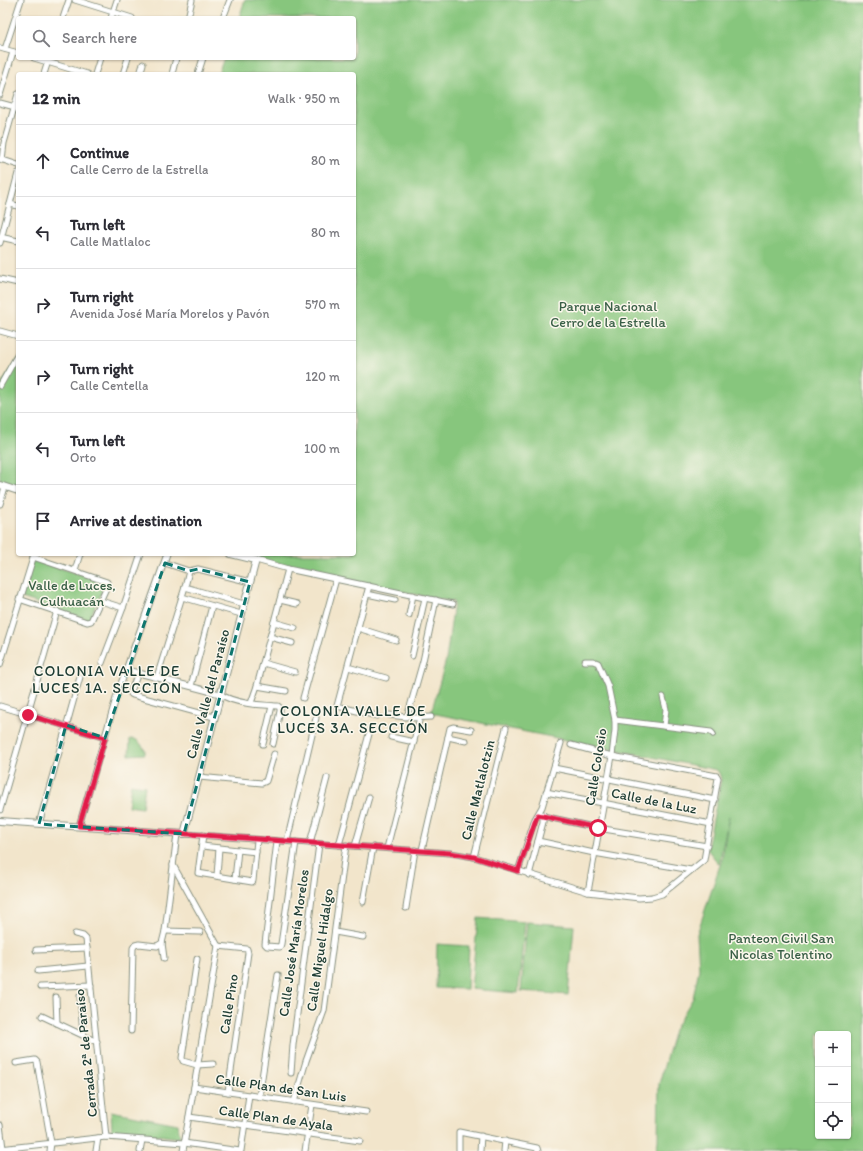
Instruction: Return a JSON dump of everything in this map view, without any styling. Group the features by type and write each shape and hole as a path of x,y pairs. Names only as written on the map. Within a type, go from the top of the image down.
{"street":[{"path":"0,95 15,52 3,49 22,0"},
{"path":"64,16 69,0"},
{"path":"75,0 126,16"},
{"path":"112,16 117,0"},
{"path":"188,16 192,0"},
{"path":"224,16 230,0"},
{"path":"45,72 49,60 82,72"},
{"path":"96,72 99,60"},
{"path":"124,72 127,60"},
{"path":"172,72 176,60"},
{"path":"199,72 202,60"},
{"path":"141,72 143,64"},
{"path":"0,103 15,107"},
{"path":"16,103 4,143 1,159 16,165"},
{"path":"0,243 16,181"},
{"path":"10,204 16,206"},
{"path":"1,237 16,241"},
{"path":"0,279 16,283"},
{"path":"0,331 16,335"},
{"path":"1,382 16,357"},
{"path":"0,504 2,486 16,490"},
{"path":"0,665 19,599 34,556"},
{"path":"19,599 87,622 91,621 101,601 107,582 37,556"},
{"path":"75,570 79,556"},
{"path":"102,663 123,608 140,556"},
{"path":"79,826 118,695 166,556"},
{"path":"239,556 288,569 453,604"},
{"name":"Calle Valle del Paraíso","path":"184,834 256,560"},
{"path":"164,563 189,571 198,569 250,582"},
{"path":"251,703 257,686 288,569"},
{"path":"157,677 186,587 189,571"},
{"path":"303,698 336,579"},
{"path":"369,586 337,706 377,716"},
{"path":"186,587 244,604"},
{"path":"367,594 395,600"},
{"path":"409,615 413,595"},
{"path":"182,597 241,614"},
{"path":"412,656 425,598"},
{"path":"280,600 297,604"},
{"path":"389,715 406,717 408,714 423,661 436,600"},
{"path":"101,601 123,608"},
{"path":"191,686 212,606"},
{"path":"0,810 57,611"},
{"path":"274,622 295,628"},
{"path":"358,628 396,640"},
{"path":"270,637 292,643"},
{"path":"585,661 593,661 598,663 608,686 615,720"},
{"path":"263,663 295,672"},
{"path":"348,667 386,678"},
{"path":"127,670 220,694 236,702 278,706 280,708 273,744"},
{"path":"138,672 131,694 214,717"},
{"path":"39,824 80,677"},
{"path":"257,686 286,691"},
{"path":"663,697 666,709 664,726"},
{"path":"0,706 105,738"},
{"path":"263,744 272,706"},
{"path":"387,848 420,717"},
{"path":"411,718 431,717"},
{"path":"287,842 316,718"},
{"name":"Calle Colosio","path":"588,892 598,828 612,756 615,720 711,732 713,734"},
{"path":"422,850 450,728 471,730"},
{"name":"Calle Matlalotzin","path":"474,857 506,728"},
{"path":"339,845 369,734"},
{"path":"391,737 414,742"},
{"path":"448,737 466,741"},
{"path":"529,875 543,822 541,816 542,807 561,743"},
{"path":"0,821 450,853 474,857 588,892 625,897 652,897 662,894 704,860 715,800 717,776 612,756 571,745"},
{"path":"199,777 262,783 266,782 274,754"},
{"path":"554,768 715,800"},
{"path":"310,843 327,778"},
{"name":"Calle de la Luz","path":"546,792 710,824"},
{"path":"355,846 369,797"},
{"path":"518,871 536,819 541,816 598,828 707,846"},
{"path":"164,958 162,942 165,931 177,834"},
{"path":"203,835 198,873 252,882 257,840"},
{"path":"277,841 265,944 278,948 281,944 296,842"},
{"path":"538,841 690,870"},
{"name":"Calle José María Morelos","path":"290,1073 319,844"},
{"name":"Calle Miguel Hidalgo","path":"294,1102 306,1061 324,1011 346,845"},
{"path":"202,846 256,852"},
{"path":"363,902 373,847"},
{"path":"217,876 219,848"},
{"path":"235,879 238,850"},
{"path":"406,908 415,850"},
{"path":"174,865 218,946 183,1151"},
{"path":"165,931 200,932"},
{"path":"335,932 363,937"},
{"path":"36,950 87,948 86,939 83,936 74,934"},
{"path":"131,1031 133,948 135,945 139,944 157,946 162,942"},
{"name":"Calle Pino","path":"218,946 247,949 249,958 228,1092"},
{"name":"Cerrada 2ª de Paraíso","path":"87,948 106,1137"},
{"path":"197,959 182,1058 183,1061 197,1065 213,1064"},
{"path":"38,971 88,966"},
{"path":"259,1097 278,975"},
{"path":"40,988 91,985"},
{"path":"80,996 83,1035"},
{"path":"56,997 57,1023"},
{"path":"42,1016 97,1042"},
{"path":"16,1063 35,1060 37,1062 51,1143 50,1151"},
{"name":"Calle Plan de San Luis","path":"194,1087 366,1112"},
{"path":"0,1125 2,1149 106,1137 184,1143 240,1151 249,1095"},
{"path":"305,1151 312,1105"},
{"name":"Calle Plan de Ayala","path":"189,1117 360,1142"},
{"path":"459,1151 459,1132 537,1150"},
{"path":"480,1151 481,1136"},
{"path":"96,1151 98,1138"},
{"path":"140,1151 142,1140"},
{"path":"504,1151 505,1142"}],"highlighted area":[{"path":"165,563 189,571 198,569 250,582 184,834 39,824 66,725 105,738"}],"green space":[{"name":"Parque Nacional Cerro de la Estrella","path":"245,0 863,0 863,1151 656,1151 658,1141 659,1084 674,1030 693,998 699,969 697,934 722,859 729,816 719,864 707,849 721,780 717,770 431,713 446,660 454,602 369,585 336,576 245,556 356,556 356,72 219,72 223,60 356,60 356,16 240,16"},
{"path":"16,362 16,488 0,483 0,386"},
{"name":"Valle de Luces, Culhuacán","path":"33,560 106,582 89,620 22,598"},
{"path":"130,739 137,740 145,749 145,754 129,755"},
{"path":"131,784 145,786 142,808 128,806"},
{"path":"478,918 525,922 518,993 471,989"},
{"path":"527,922 574,926 568,995 521,991"},
{"path":"437,944 469,946 467,989 436,988"},
{"path":"111,1111 178,1124 180,1138 141,1133 112,1132"}],"district":[{"name":"COLONIA VALLE DE LUCES 1A. SECCIÓN","path":"107,680"},
{"name":"COLONIA VALLE DE LUCES 3A. SECCIÓN","path":"353,720"}],"route":[{"path":"28,715 105,738 79,826 450,853 474,857 518,871 538,815 598,828"}],"park label":[{"name":"Panteon Civil San Nicolas Tolentino","path":"781,946"}]}
